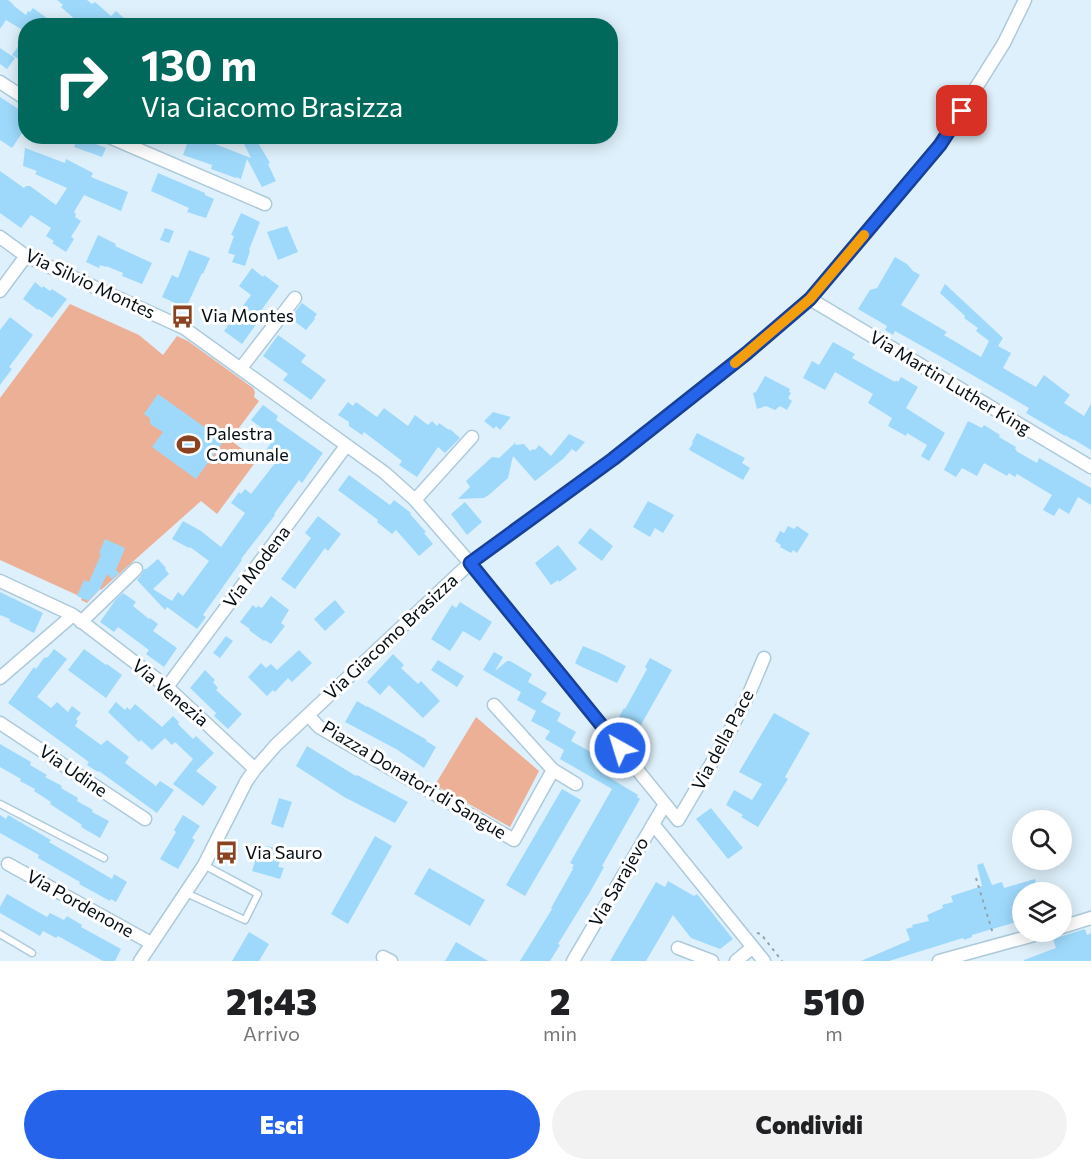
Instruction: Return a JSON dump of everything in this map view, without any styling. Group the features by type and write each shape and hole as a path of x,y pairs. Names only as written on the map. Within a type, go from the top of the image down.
{"street":[{"name":"Via Giacomo Brasizza","path":"140,961 204,865 246,782 276,744 470,563 622,452 747,353 810,299 940,145 1004,43 1025,0"},
{"path":"0,82 18,94"},
{"path":"126,144 265,204"},
{"name":"Via Silvio Montes","path":"0,237 26,256 184,328 385,473 416,500 470,563 678,820"},
{"path":"0,291 26,256"},
{"path":"241,368 296,298"},
{"name":"Via Martin Luther King","path":"810,299 1091,468"},
{"path":"416,500 472,437"},
{"name":"Via Modena","path":"167,687 346,446"},
{"path":"0,678 77,619 136,569"},
{"name":"Via Venezia","path":"0,580 77,619 167,687 255,769"},
{"name":"Via della Pace","path":"678,820 724,742 748,696 764,658"},
{"path":"495,705 553,770 576,784"},
{"name":"Piazza Donatori di Sangue","path":"308,715 319,727 514,840 553,770"},
{"name":"Via Udine","path":"0,723 146,819"},
{"name":"Via Sarajevo","path":"573,961 665,804"},
{"path":"653,824 764,961"},
{"name":"Via Pordenone","path":"8,864 151,943"},
{"path":"1072,924 1091,918"},
{"path":"939,961 1012,941"},
{"path":"736,961 753,947"},
{"path":"678,948 711,961"}],"lane":[{"path":"0,804 104,858"},
{"path":"186,893 244,920 258,894 204,865"},
{"path":"0,934 32,953"}],"path":[{"path":"976,878 996,945"}],"shaded area":[{"path":"70,304 139,335 163,355 177,336 188,341 253,388 254,397 259,401 230,440 257,460 217,514 201,501 87,603 77,595 0,560 0,398"},
{"path":"476,717 539,771 510,827 435,785"}],"building":[{"path":"0,0 8,0 26,15 33,8 47,18 18,18 18,27 6,20 0,29"},
{"path":"57,0 87,0 92,4 95,2 111,16 116,11 124,18 73,18 61,7 63,5"},
{"path":"18,47 18,58 12,55"},
{"path":"0,48 15,58 7,69 0,64"},
{"path":"0,97 18,109 18,139 12,148 0,140"},
{"path":"75,144 96,144 106,148 102,157 74,147"},
{"path":"187,144 215,144 251,158 244,144 259,144 270,163 268,164 276,181 262,187 247,159 241,179 211,169 212,165 183,155"},
{"path":"25,148 65,163 66,159 93,173 91,177 128,192 121,211 84,195 74,212 75,217 81,221 71,237 74,239 66,252 46,236 51,228 31,215 21,228 0,213 0,171 24,188 30,186 56,205 67,188 23,166"},
{"path":"158,173 214,199 206,218 187,212 189,208 151,191"},
{"path":"241,213 260,222 245,266 232,262 235,255 228,253 234,236 231,235"},
{"path":"287,226 298,252 278,260 267,232"},
{"path":"165,228 174,231 169,243 160,240"},
{"path":"98,235 116,244 115,246 152,263 142,284 106,266 100,265 99,268 86,262"},
{"path":"189,250 210,258 186,308 162,297 172,275 178,278"},
{"path":"895,257 920,275 901,305 947,332 944,335 981,357 989,341 976,331 978,328 964,318 965,316 940,293 945,284 1003,338 998,346 1011,353 1003,368 1036,387 1044,375 1070,395 1064,403 1084,416 1091,404 1091,450 1026,413 1029,408 938,355 895,331 893,335 885,330 887,326 858,309 870,290 877,288"},
{"path":"252,268 279,286 257,316 260,319 242,344 224,331 251,295 239,286"},
{"path":"35,282 42,288 43,286 50,291 52,289 67,299 52,318 23,299"},
{"path":"302,303 317,314 306,330 290,318"},
{"path":"10,317 33,335 9,367 12,369 0,385 0,330"},
{"path":"278,335 306,355 301,362 326,380 311,400 283,380 288,374 263,356"},
{"path":"833,342 855,354 852,358 895,382 896,380 898,382 901,377 918,387 906,408 945,433 929,461 921,456 927,445 907,433 906,436 888,426 892,418 868,403 873,394 835,372 825,390 803,378 812,361 819,365"},
{"path":"765,376 790,389 791,393 788,398 792,401 787,410 780,406 775,410 766,406 757,409 753,393 756,392"},
{"path":"158,394 224,441 196,479 152,447 163,432 150,424 150,418 144,414"},
{"path":"348,402 353,406 356,402 377,417 384,408 408,426 415,415 428,425 432,421 437,426 439,423 460,438 445,453 438,447 417,477 399,465 402,461 364,432 362,435 349,426 349,422 338,415"},
{"path":"263,405 278,416 276,420 323,453 302,483 299,480 241,559 203,615 206,617 197,629 167,607 165,610 137,580 144,569 158,559 169,574 153,589 172,601 178,592 183,596 209,561 190,547 172,539 183,521 201,531 221,547 245,513 231,503 239,492 241,494 245,489 251,494 275,463 263,454 275,438 251,420"},
{"path":"493,412 511,417 500,430 496,426 494,429 484,421"},
{"path":"968,421 982,428 984,425 1016,447 1016,451 1037,463 1039,458 1091,488 1091,505 1078,497 1069,514 1059,508 1054,516 1043,510 1052,495 1017,474 1015,477 1009,473 1007,476 984,463 977,476 962,468 956,477 944,470"},
{"path":"697,433 745,458 742,463 750,468 743,480 689,449"},
{"path":"569,434 585,442 576,452 572,449 535,481 513,456 508,478 490,494 484,498 458,499 470,487 466,481 492,457 499,458 516,442 515,445 524,444 530,451 535,450 539,445 551,456"},
{"path":"349,475 390,505 394,500 411,513 433,544 419,556 396,530 392,534 377,522 378,520 338,490"},
{"path":"648,501 674,515 663,533 655,528 650,537 633,527"},
{"path":"465,502 482,522 467,535 451,514"},
{"path":"318,516 341,534 328,551 325,548 295,589 281,579 311,538 305,533"},
{"path":"788,526 794,529 797,526 809,534 797,553 793,550 791,553 780,547 781,545 775,541 780,531 784,533"},
{"path":"590,528 613,546 602,561 578,543"},
{"path":"105,539 125,548 116,570 119,573 112,579 107,574 100,589 88,601 77,596 84,580 89,582"},
{"path":"558,545 577,569 551,585 535,563"},
{"path":"0,592 43,613 34,633 0,615"},
{"path":"123,593 136,602 133,606 158,624 153,631 177,648 164,667 146,654 149,650 118,627 114,632 100,622"},
{"path":"271,596 289,610 281,623 285,626 271,644 240,622 253,605 256,608 258,606 262,608"},
{"path":"335,600 345,612 325,631 314,619"},
{"path":"460,602 492,622 480,641 463,631 450,651 431,639 452,605 456,608"},
{"path":"226,636 233,641 220,658 213,653"},
{"path":"583,646 626,666 617,683 575,663"},
{"path":"54,649 67,659 37,697 51,708 57,702 68,712 72,706 81,713 76,719 78,721 75,726 101,745 107,740 129,757 125,763 156,786 160,781 174,790 157,813 99,771 87,765 89,762 8,703 34,667 36,669"},
{"path":"84,649 122,675 106,698 68,670"},
{"path":"299,650 312,663 292,682 288,678 275,692 273,690 267,696 248,677 261,663 266,668 271,664 277,670"},
{"path":"494,652 503,657 495,671 510,661 532,674 528,682 547,693 541,702 561,713 557,721 576,732 571,741 609,762 602,773 638,795 640,799 550,961 520,961 552,909 573,869 574,865 570,863 612,789 560,759 564,750 545,739 550,731 531,721 536,711 517,700 521,692 483,670"},
{"path":"393,654 404,665 401,668 418,684 421,681 440,701 423,718 389,685 380,695 367,682"},
{"path":"650,658 672,670 638,730 619,717 647,669 645,667"},
{"path":"438,660 464,676 457,687 431,670"},
{"path":"205,670 215,680 213,682 218,688 216,690 242,714 228,729 214,716 216,713 190,688"},
{"path":"357,701 436,747 424,768 396,749 345,722"},
{"path":"116,702 125,710 127,707 130,710 135,704 162,727 173,716 193,739 196,736 214,753 196,771 217,787 203,806 173,784 193,759 175,742 172,745 165,738 152,750 141,740 139,742 108,712"},
{"path":"774,713 810,733 785,777 788,779 758,827 726,805 734,790 752,800 762,784 739,772"},
{"path":"0,744 31,762 30,765 47,775 45,777 62,786 61,788 78,798 77,801 93,810 92,812 109,821 100,838 50,804 51,802 34,791 35,789 20,781 21,779 0,767"},
{"path":"307,746 356,776 408,802 395,823 344,797 296,766"},
{"path":"562,789 581,800 525,896 506,885"},
{"path":"279,798 292,802 283,828 271,824"},
{"path":"711,808 743,848 728,859 696,819"},
{"path":"0,815 6,819 8,815 112,879 114,874 127,882 116,902 79,884 80,882 38,858 39,855 0,833"},
{"path":"183,815 200,826 192,838 195,840 178,869 160,859"},
{"path":"375,836 392,846 348,924 331,914"},
{"path":"267,846 281,850 279,855 282,856 278,867 284,868 280,879 252,871 256,858 259,858 262,850 265,851"},
{"path":"983,863 992,885 1002,882 1004,888 1012,886 1012,923 972,935 964,940 963,938 889,961 861,961 910,940 906,929 913,927 912,925 929,921 927,915 943,908 942,905 953,902 951,896 982,886 977,865"},
{"path":"429,868 485,900 470,926 414,894"},
{"path":"668,881 694,896 697,894 733,939 720,949 691,938 673,915 646,961 610,961 656,882 665,887"},
{"path":"7,894 47,917 50,913 64,920 67,916 82,925 81,927 121,949 115,961 103,961 58,936 56,938 43,931 40,936 0,913 0,907"},
{"path":"1085,929 1087,935 1091,933 1091,961 1024,961 1056,948 1054,942 1072,942 1072,933"},
{"path":"249,932 269,944 259,961 232,961"},
{"path":"456,942 488,961 445,961"}],"slow traffic":[{"path":"735,363 810,299 864,235"}],"place":[{"name":"Via Montes","path":"183,316"},
{"name":"Palestra Comunale","path":"188,444"},
{"name":"Via Sauro","path":"227,853"}],"route":[{"path":"620,748 470,563 613,459 747,353 810,299 940,145 962,111"}]}
